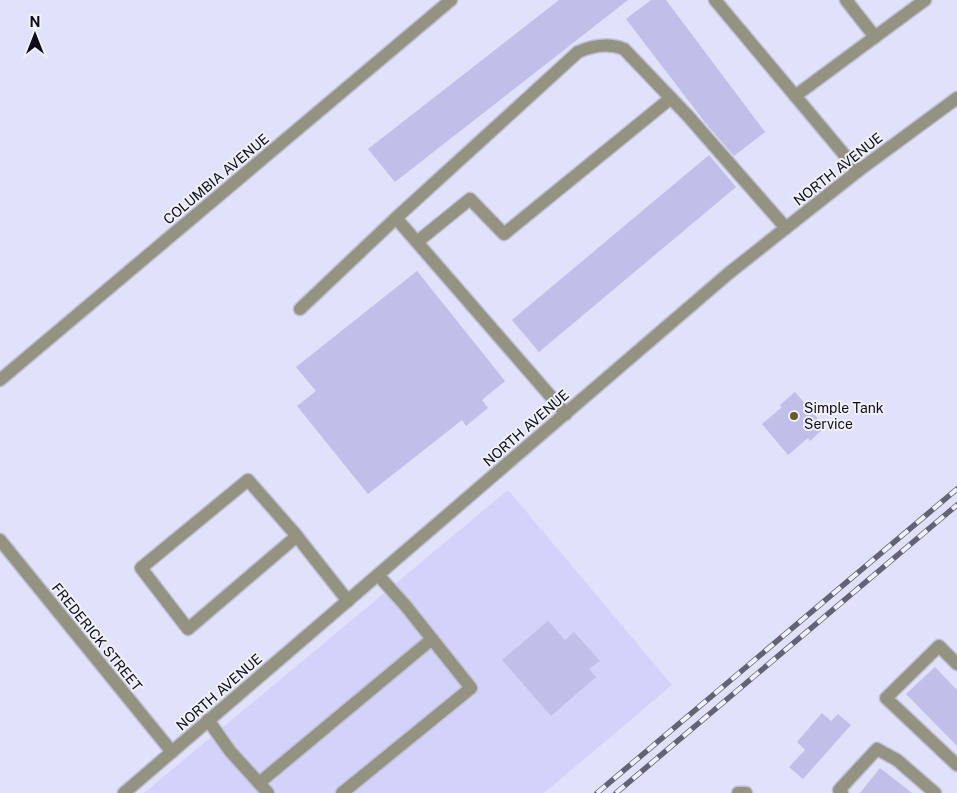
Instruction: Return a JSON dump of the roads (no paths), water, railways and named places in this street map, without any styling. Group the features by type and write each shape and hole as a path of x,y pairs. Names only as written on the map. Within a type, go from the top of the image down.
{"street":[{"name":"COLUMBIA AVENUE","path":"0,380 451,0"},
{"path":"715,0 858,171"},
{"path":"846,0 875,37"},
{"path":"795,96 925,0"},
{"path":"300,309 396,218 578,52 592,46 618,46 624,49 671,98 786,228"},
{"path":"417,242 470,199 504,234 671,98"},
{"name":"NORTH AVENUE","path":"124,793 729,273 858,171 957,98"},
{"path":"396,218 566,414"},
{"path":"297,536 188,629 141,568 248,480 297,536 348,601"},
{"name":"FREDERICK STREET","path":"0,540 172,752"},
{"path":"342,793 471,688 405,605 378,575"},
{"path":"259,782 432,639"},
{"path":"957,664 939,646 886,698 957,764"},
{"path":"208,720 230,751 268,793"},
{"path":"842,793 839,790 877,749 897,760 935,793"},
{"path":"738,793 746,793"}],"railway":[{"path":"597,793 957,489"},
{"path":"616,793 957,505"}],"place":[{"name":"Simple Tank Service","path":"794,416"}]}
